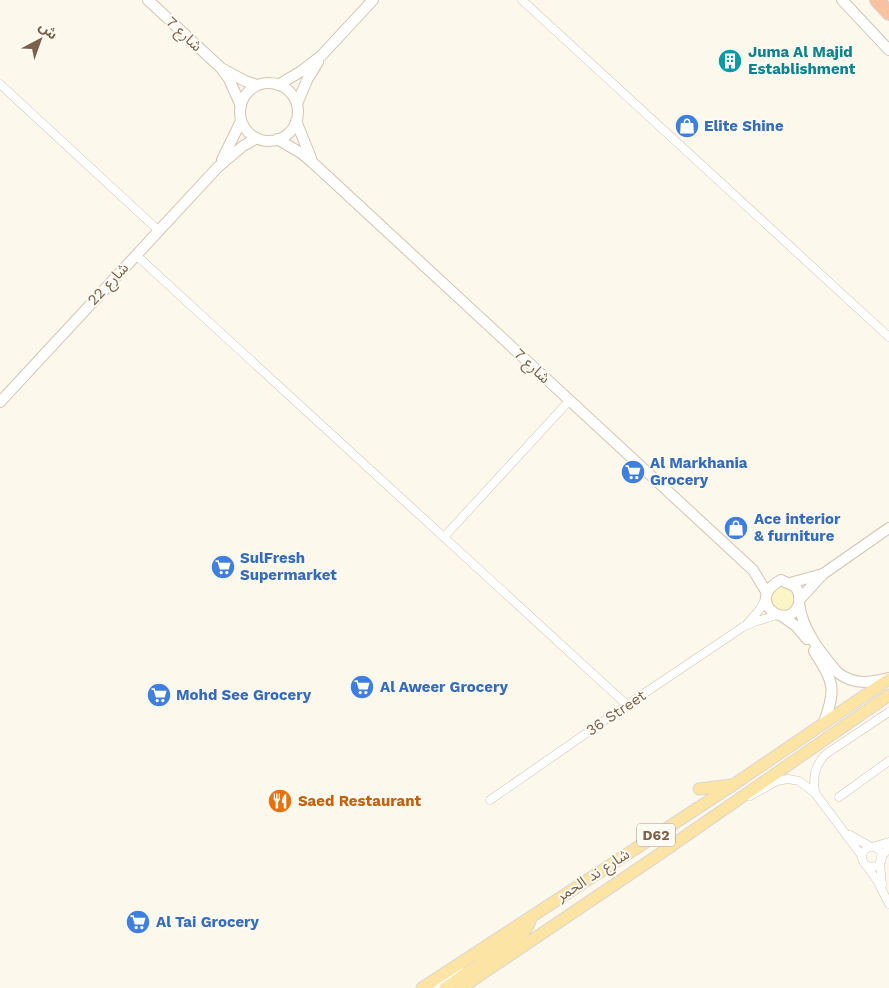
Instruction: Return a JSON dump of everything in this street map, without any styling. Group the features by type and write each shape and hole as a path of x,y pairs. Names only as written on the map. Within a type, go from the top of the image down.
{"highway":[{"path":"876,0 889,13"}],"main road":[{"name":"شارع ند الحمر","path":"422,988 733,785 889,678"},
{"name":"شارع ند الحمر","path":"461,988 889,695"},
{"path":"699,789 733,785"},
{"path":"445,988 521,935 528,926 533,914"}],"street":[{"name":"شارع 7","path":"148,0 221,68 238,78 258,85"},
{"path":"278,85 300,72 321,56 373,0"},
{"path":"522,0 889,338"},
{"path":"842,0 889,50"},
{"path":"312,162 296,122 297,104 307,80 321,56"},
{"name":"شارع 7","path":"221,68 229,80 240,106"},
{"path":"296,122 285,136 277,140 256,138 245,128 241,121 240,106 250,90 264,83 278,85 286,89 297,104"},
{"path":"0,84 158,230"},
{"name":"شارع 22","path":"218,167 235,137 241,121"},
{"name":"شارع 22","path":"0,402 218,167 236,151 256,138"},
{"name":"شارع 7","path":"277,140 295,149 312,162 753,570 766,595"},
{"path":"136,255 627,705"},
{"path":"444,537 569,401"},
{"path":"780,615 793,612 823,574 889,528"},
{"name":"شارع 7","path":"753,570 786,582"},
{"path":"823,574 786,582 770,588 766,595 769,608 802,632 829,676 833,696 824,722"},
{"path":"786,582 796,587 806,629 838,672 853,681 861,683 870,683 889,678"},
{"name":"36 Street","path":"743,627 752,618 766,595"},
{"name":"36 Street","path":"490,800 743,627 780,615"},
{"path":"815,793 814,775 820,760 889,712"},
{"path":"839,797 888,763"},
{"path":"741,798 753,795 777,781 788,779 799,781 815,793 841,827 862,856 889,904"},
{"path":"841,827 856,839 878,850 881,859 883,892"},
{"path":"862,856 865,850 889,842"},
{"path":"866,864 874,866 889,848"},
{"path":"434,988 452,974 461,962"}],"sand":[{"path":"783,587 788,588 794,594 794,604 788,610 783,611 778,610 772,604 771,599 772,594 778,588"}],"place":[{"name":"Juma Al Majid Establishment","path":"730,61"},
{"name":"Elite Shine","path":"687,126"},
{"name":"Al Markhania Grocery","path":"633,472"},
{"name":"Ace interior & furniture","path":"736,528"},
{"name":"SulFresh Supermarket","path":"223,567"},
{"name":"Al Aweer Grocery","path":"362,687"},
{"name":"Mohd See Grocery","path":"159,695"},
{"name":"Saed Restaurant","path":"280,801"},
{"name":"Al Tai Grocery","path":"138,922"}]}
